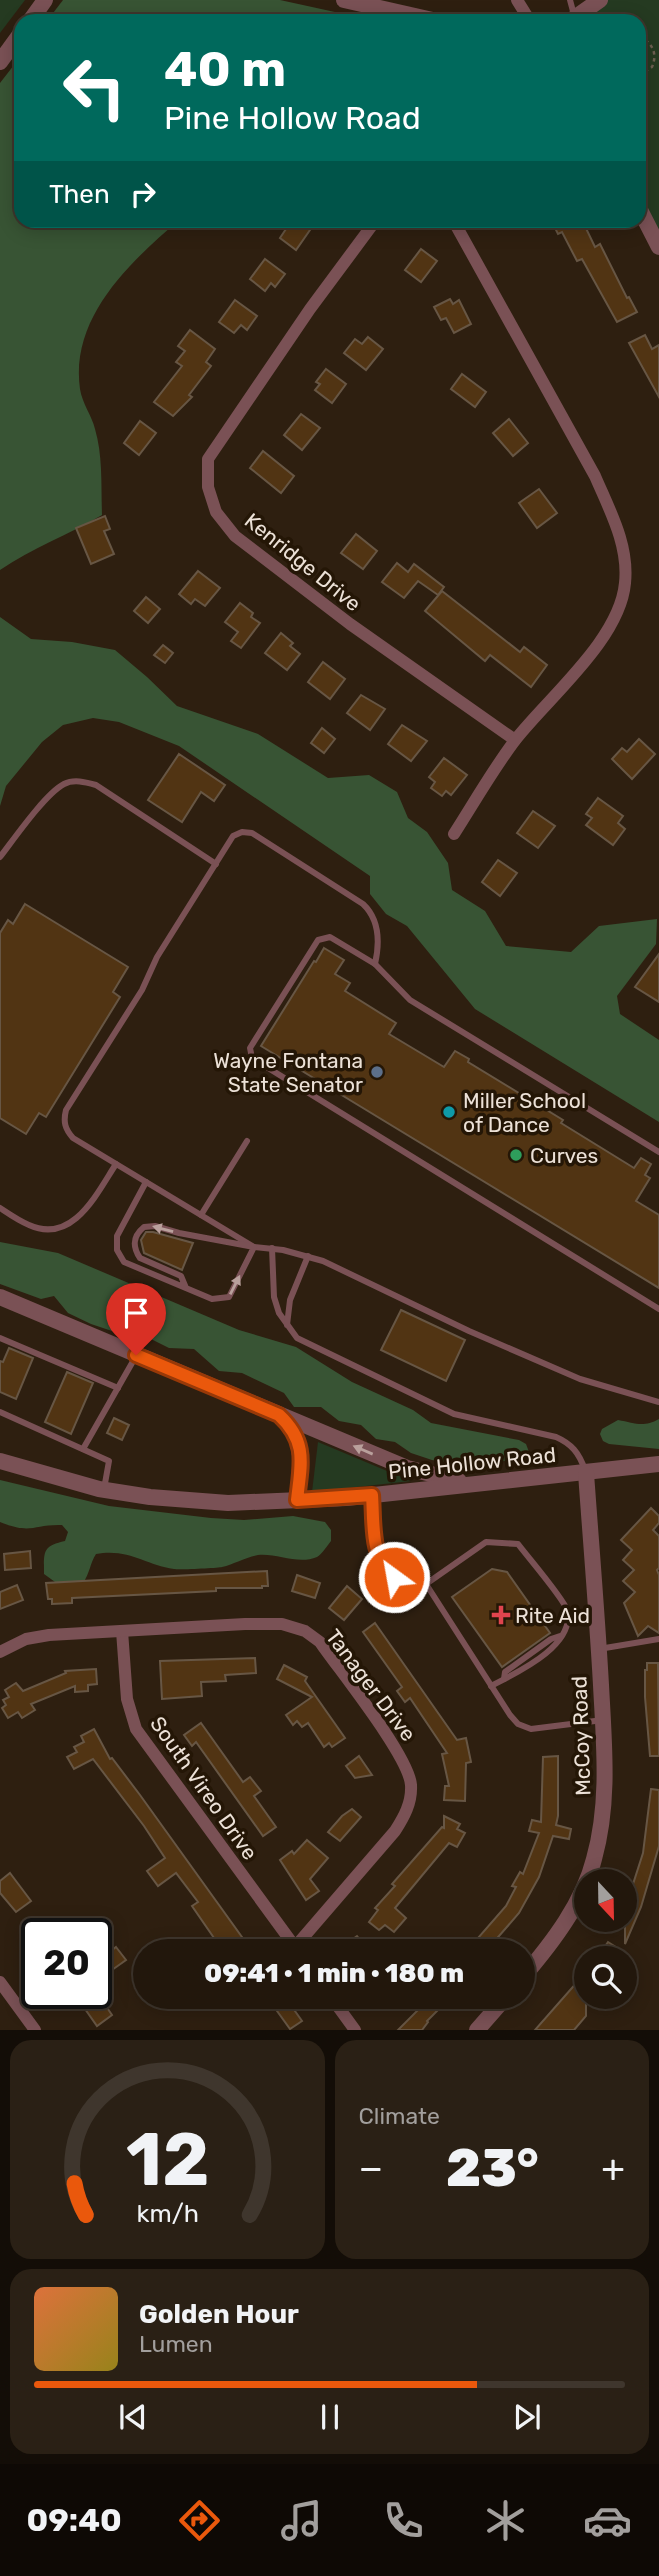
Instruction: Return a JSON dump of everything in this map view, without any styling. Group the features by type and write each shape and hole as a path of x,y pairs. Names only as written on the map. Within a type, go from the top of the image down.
{"street":[{"path":"344,0 406,14"},
{"path":"586,14 602,0"},
{"path":"0,62 14,43"},
{"path":"646,222 659,247"},
{"name":"Kenridge Drive","path":"370,228 310,309 208,459 208,487 216,512 235,536 349,624 515,740"},
{"path":"454,834 515,740 614,622 625,585 626,554 594,476 457,228"},
{"path":"0,1297 407,1468 475,1484"},
{"path":"279,1415 290,1426 301,1448 297,1500"},
{"name":"Pine Hollow Road","path":"0,1461 104,1490 150,1497 228,1503 372,1495 659,1464"},
{"name":"McCoy Road","path":"535,1961 573,1910 594,1862 604,1815 603,1720 586,1473"},
{"name":"Tanager Drive","path":"0,1652 26,1639 49,1635 246,1624 282,1624 305,1631 320,1642 403,1760 411,1785 408,1811 395,1831 305,1939"},
{"name":"South Vireo Drive","path":"122,1631 127,1699 136,1728 290,1939"},
{"path":"0,1982 35,2030"},
{"path":"340,2009 355,2030"},
{"path":"477,2030 495,2009"}],"lane":[{"path":"0,857 53,792 65,783 81,780 96,785 215,864"},
{"path":"254,1247 72,1138 65,1125 66,1110 142,990 157,957 233,836 242,832 252,833 370,911 375,919 378,937 375,964"},
{"path":"659,1152 410,1000 375,964 334,938 318,940 252,1043 252,1058 659,1309"},
{"path":"201,1215 247,1141"},
{"path":"0,1208 30,1226 44,1229 68,1224 85,1210 116,1164"},
{"path":"146,1182 117,1236 117,1250 124,1262 212,1299 229,1297 254,1247"},
{"path":"187,1288 181,1276 140,1258 137,1254 134,1247 135,1237 144,1227 155,1226 179,1233 272,1248 323,1261 469,1331 580,1379 659,1402"},
{"path":"272,1248 274,1297 279,1312 297,1338 454,1413 568,1442 577,1451 586,1473"},
{"path":"287,1326 290,1300 308,1256"},
{"path":"0,1338 118,1388"},
{"path":"83,1449 136,1355"},
{"path":"0,1412 109,1461 104,1490"},
{"path":"372,1495 380,1562 394,1577 426,1584 518,1724 531,1729 603,1720"},
{"path":"426,1584 486,1542 518,1544 565,1607 567,1620 558,1642 513,1676 491,1686"},
{"path":"598,1649 659,1639"}],"path":[{"path":"646,41 651,44 655,56 652,67 646,71"}],"green space":[{"path":"0,0 25,0 14,14 0,33"},
{"path":"63,0 280,0 344,14 52,14"},
{"path":"604,0 659,0 659,247 646,222 646,14 595,14"},
{"path":"14,65 14,228 170,228 141,255 107,294 84,339 79,363 80,389 98,439 102,515 0,570 0,83"},
{"path":"0,617 31,639 72,642 115,650 177,706 258,734 328,778 369,775 397,792 408,818 427,832 448,863 452,890 485,911 506,946 571,952 599,926 657,919 656,944 617,996 620,1014 659,1040 659,1122 475,1009 407,926 386,914 370,894 370,876 179,746 119,722 93,718 63,725 42,742 6,786 0,806"},
{"path":"0,1242 58,1253 239,1330 296,1347 352,1382 413,1410 431,1423 519,1440 526,1444 529,1452 525,1460 452,1464 411,1453 395,1442 376,1439 361,1425 339,1421 321,1407 294,1407 284,1393 242,1373 219,1371 194,1349 169,1348 149,1338 121,1334 91,1324 68,1313 54,1296 41,1299 0,1284"},
{"path":"659,1419 659,1449 609,1444 603,1441 600,1434 602,1429 618,1420 643,1424"},
{"path":"318,1442 411,1481 312,1492"},
{"path":"0,1480 109,1506 244,1520 293,1516 325,1522 331,1530 331,1541 319,1556 310,1559 258,1555 222,1567 207,1568 174,1569 118,1553 96,1554 83,1583 62,1587 44,1574 45,1555 52,1545 65,1541 68,1532 62,1525 19,1528 0,1522"}],"building":[{"path":"287,228 310,230 296,250 280,238"},
{"path":"555,228 586,228 595,247 600,244 637,312 617,322 582,259 577,261 562,232 558,234"},
{"path":"421,249 437,261 421,282 405,270"},
{"path":"265,259 285,274 275,287 271,283 265,291 250,279"},
{"path":"450,299 453,304 459,300 471,324 454,333 446,318 441,320 434,307"},
{"path":"235,300 257,316 247,330 241,325 234,333 219,322"},
{"path":"190,330 215,349 206,362 211,366 189,395 192,397 173,416 154,402 182,366 176,362 185,351 178,346"},
{"path":"645,335 652,349 659,345 659,397 629,343"},
{"path":"368,337 383,349 366,370 344,353 355,339 362,344"},
{"path":"326,369 346,384 332,403 315,390 320,384 316,382"},
{"path":"462,374 486,392 475,407 451,389"},
{"path":"301,414 320,428 302,450 284,435"},
{"path":"509,419 528,443 513,456 493,433"},
{"path":"140,421 156,433 139,455 124,443"},
{"path":"263,451 294,476 281,493 250,468"},
{"path":"539,489 557,513 537,528 519,503"},
{"path":"105,516 110,529 104,531 114,554 91,564 76,528"},
{"path":"356,534 377,551 363,569 341,553"},
{"path":"397,563 408,572 414,564 444,587 438,595 418,581 404,598 382,582"},
{"path":"198,571 220,588 205,606 195,599 191,604 179,594"},
{"path":"442,591 520,652 524,647 547,665 531,687 490,655 485,661 425,611"},
{"path":"146,597 160,609 148,623 134,611"},
{"path":"240,603 253,613 251,617 260,623 241,648 231,641 238,632 225,622"},
{"path":"281,633 293,643 290,646 300,654 287,670 265,653"},
{"path":"163,645 173,653 165,663 154,655"},
{"path":"323,662 345,679 330,699 308,682"},
{"path":"361,695 385,709 370,730 347,713"},
{"path":"402,725 427,741 411,761 388,744"},
{"path":"322,728 335,739 324,753 311,743"},
{"path":"639,739 655,754 632,779 612,759 622,748 627,752"},
{"path":"179,754 225,785 214,801 201,792 182,822 148,800"},
{"path":"444,758 467,775 451,795 446,791 442,796 431,788 435,782 429,777"},
{"path":"598,798 623,816 618,823 625,829 613,845 586,825 592,818 586,814"},
{"path":"533,811 555,826 538,848 517,833"},
{"path":"498,860 517,873 500,896 482,882"},
{"path":"25,904 128,967 113,992 120,997 46,1117 39,1113 26,1134 0,1118 0,933 8,920 13,924"},
{"path":"324,948 344,960 335,974 350,983 345,991 396,1023 389,1034 444,1067 455,1051 469,1059 468,1062 563,1120 561,1123 634,1168 641,1158 651,1164 645,1175 650,1178 636,1201 659,1215 659,1288 261,1046"},
{"path":"659,954 659,1002 635,987"},
{"path":"146,1232 193,1243 182,1270 144,1253 141,1240"},
{"path":"401,1310 465,1340 446,1381 381,1350"},
{"path":"9,1348 33,1358 16,1399 0,1392 0,1361 3,1362"},
{"path":"67,1372 93,1383 71,1434 45,1422"},
{"path":"114,1418 129,1425 122,1440 107,1433"},
{"path":"651,1508 659,1516 659,1523 653,1530 659,1536 659,1633 648,1626 638,1636 624,1603 635,1592 623,1581 634,1570 623,1560 632,1550 621,1540"},
{"path":"30,1551 31,1568 5,1570 4,1554"},
{"name":"Rite Aid","path":"492,1569 507,1572 550,1633 502,1667 452,1597"},
{"path":"267,1571 268,1586 262,1588 216,1588 216,1591 72,1598 72,1603 52,1604 52,1599 48,1599 46,1583"},
{"path":"297,1575 320,1583 315,1598 292,1591"},
{"path":"17,1585 23,1600 0,1609 0,1592"},
{"path":"347,1586 362,1599 344,1620 329,1608"},
{"path":"375,1623 457,1740 466,1738 471,1762 466,1763 465,1801 444,1800 445,1786 449,1786 442,1754 447,1753 410,1698 405,1702 397,1691 402,1687 363,1632"},
{"path":"255,1658 256,1673 225,1675 226,1681 201,1682 202,1696 162,1699 160,1661"},
{"path":"647,1663 658,1663 659,1756 650,1756 645,1697"},
{"path":"284,1665 307,1677 305,1681 345,1738 332,1747 329,1743 324,1747 308,1723 302,1727 297,1721 293,1725 286,1715 312,1697 277,1679"},
{"path":"96,1669 97,1684 88,1685 88,1691 75,1692 75,1686 31,1704 35,1710 22,1718 18,1712 8,1718 2,1708 6,1705 3,1700 9,1697 5,1690 16,1683 23,1691 66,1673 65,1671"},
{"path":"201,1723 243,1782 250,1777 261,1791 254,1796 276,1827 263,1836 196,1742 192,1746 184,1735"},
{"path":"94,1729 110,1759 112,1758 140,1795 243,1939 215,1939 192,1906 198,1902 176,1873 158,1886 147,1871 165,1858 144,1826 93,1759 74,1769 67,1757 77,1752 74,1747 84,1742 81,1736"},
{"path":"359,1756 372,1775 355,1778 346,1766"},
{"path":"558,1756 556,1825 571,1829 569,1839 553,1836 539,1877 519,1913 496,1939 477,1939 506,1906 516,1887 512,1886 520,1872 523,1874 539,1833 529,1831 532,1820 541,1822 543,1757"},
{"path":"651,1789 659,1790 659,1846 637,1916 637,1872 643,1853"},
{"path":"352,1809 361,1817 340,1841 328,1832"},
{"path":"444,1816 460,1824 457,1829 465,1833 457,1847 449,1843 395,1908 406,1918 394,1932 385,1925 379,1930 369,1922 378,1910 375,1908 395,1886 392,1884 442,1827 444,1828"},
{"path":"307,1840 328,1858 310,1879 319,1891 306,1900 280,1860 292,1851 294,1854"},
{"path":"10,1873 31,1901 16,1912 0,1893 0,1881"},
{"path":"625,1932 630,1932 625,1944"},
{"path":"116,1947 126,1960 112,1970 112,1950"},
{"path":"574,1986 574,2009 586,2009 586,2016 574,2030 535,2030"},
{"path":"85,2009 108,2009 112,2015 97,2026"},
{"path":"276,2009 294,2009 302,2021 290,2029"},
{"path":"419,2009 439,2009 422,2030 398,2030"}],"place":[{"name":"Wayne Fontana State Senator","path":"377,1072"},
{"name":"Miller School of Dance","path":"449,1112"},
{"name":"Curves","path":"516,1155"},
{"name":"Rite Aid","path":"501,1615"}],"route":[{"path":"136,1355 279,1415 298,1437 301,1448 297,1500 372,1495 377,1551 380,1562 394,1577"}]}
